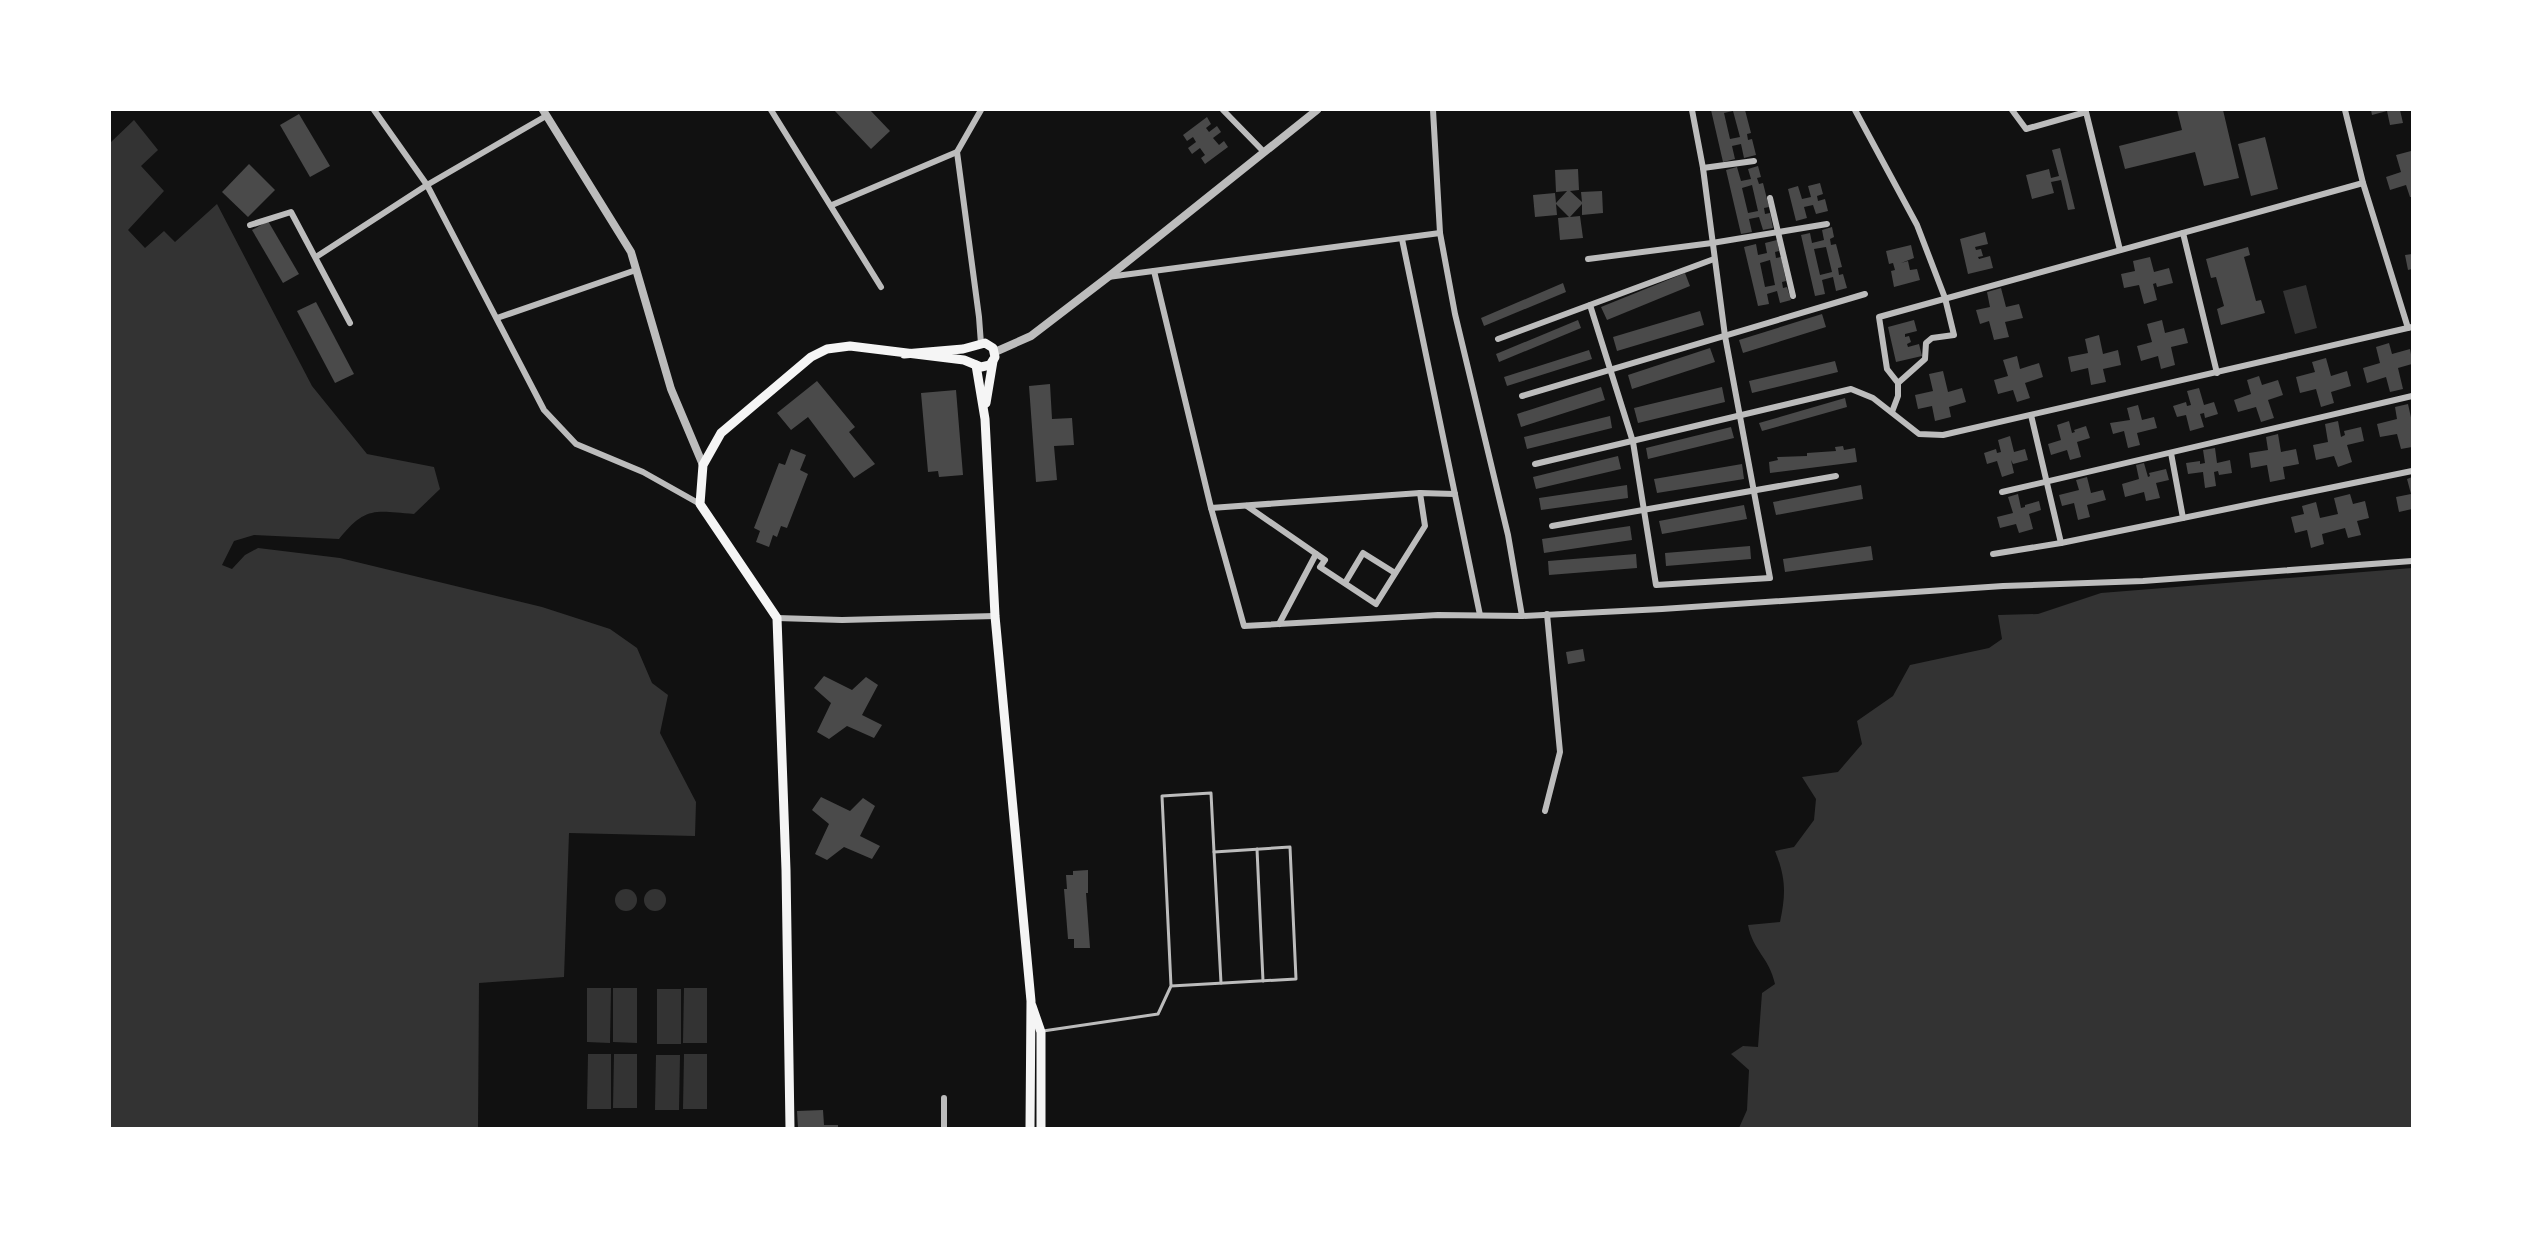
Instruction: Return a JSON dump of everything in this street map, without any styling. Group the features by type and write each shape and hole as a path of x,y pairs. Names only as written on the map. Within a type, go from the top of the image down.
{"main road":[{"path":"904,354 963,349 978,344 989,345 994,357 985,419"},
{"path":"978,344 971,353 985,419 994,616 1031,1001 1030,1128"},
{"path":"790,1128 786,870 777,618 700,504 703,465 721,433 811,357 827,349 850,346 986,367 994,357"},
{"path":"1031,1001 1041,1032 1041,1128"}],"street":[{"path":"374,110 427,185 543,410 576,444 643,472 700,504"},
{"path":"771,110 832,205 880,287"},
{"path":"832,205 957,152 981,110"},
{"path":"1223,110 1264,152"},
{"path":"994,357 1030,336 1108,278 1317,110"},
{"path":"1433,110 1440,233 1455,314 1508,535 1522,616"},
{"path":"1590,305 1634,442 1656,585 1770,578 1725,336 1703,168 1692,110"},
{"path":"1855,110 1917,225 1945,298 1954,335 1932,338 1926,343 1925,359 1898,383"},
{"path":"2012,110 2026,129 2086,112 2120,250"},
{"path":"1535,464 1851,389 1873,398 1919,434 1943,435 2410,327 2363,183 2345,110"},
{"path":"316,257 544,113 631,252 670,389 703,465"},
{"path":"957,152 979,317 978,344"},
{"path":"1703,168 1754,160"},
{"path":"1892,412 1898,396 1898,383 1887,369 1879,316 2363,183"},
{"path":"1770,198 1793,296"},
{"path":"250,225 291,212 350,323"},
{"path":"1588,259 1712,243 1827,224"},
{"path":"1108,278 1440,233"},
{"path":"2183,233 2217,373"},
{"path":"1402,239 1480,615"},
{"path":"1498,339 1714,259"},
{"path":"497,318 636,270"},
{"path":"1154,271 1211,508 1244,626 1438,615 1522,616 1662,609 2003,586 2143,581 2412,561"},
{"path":"1522,396 1865,294"},
{"path":"2002,492 2412,396"},
{"path":"2031,415 2061,543"},
{"path":"2171,453 2183,518"},
{"path":"1993,554 2061,543 2412,471"},
{"path":"1552,526 1836,476"},
{"path":"1211,508 1420,493 1455,494"},
{"path":"1247,506 1325,560 1320,567 1376,604 1425,526 1420,493"},
{"path":"1345,584 1363,553 1395,573"},
{"path":"1279,624 1316,554"},
{"path":"1545,811 1560,752 1547,614"},
{"path":"777,618 842,620 994,616"},
{"path":"944,1098 944,1128"}],"lane":[{"path":"1029,1032 1158,1014 1171,986 1162,796 1211,793 1221,983"},
{"path":"1171,986 1296,979 1290,848 1214,852"},
{"path":"1257,849 1263,981"}],"shaded area":[{"path":"134,120 158,150 141,166 164,191 128,230 145,248 164,231 175,242 217,204 312,386 367,454 434,467 440,489 414,514 372,513 356,521 339,539 254,535 234,541 222,565 232,569 245,555 258,548 340,558 542,607 610,629 637,648 652,683 668,695 660,733 696,802 695,836 569,833 564,977 479,983 478,1128 110,1128 110,143"},
{"path":"2306,285 2317,328 2295,334 2283,291"},
{"path":"2412,568 2412,1128 1739,1128 1747,1110 1749,1070 1731,1054 1743,1046 1758,1047 1762,993 1775,984 1769,967 1753,941 1748,925 1780,922 1784,886 1775,851 1794,847 1814,820 1816,799 1802,777 1838,772 1862,744 1857,721 1893,696 1910,665 1989,648 2002,639 1998,615 2038,614 2101,593"},
{"path":"626,889 634,892 637,900 634,908 626,911 618,908 615,900 618,892"},
{"path":"655,889 663,892 666,900 663,908 655,911 647,908 644,900 647,892"},
{"path":"587,988 611,988 610,1043 587,1042"},
{"path":"613,988 637,988 637,1043 613,1042"},
{"path":"684,988 707,988 707,1043 683,1043"},
{"path":"657,989 681,989 681,1044 657,1044"},
{"path":"588,1054 611,1054 611,1109 587,1109"},
{"path":"614,1054 637,1054 637,1108 613,1108"},
{"path":"684,1054 707,1054 707,1109 683,1109"},
{"path":"656,1055 680,1055 679,1110 655,1110"}],"building":[{"path":"834,110 870,110 890,131 871,149"},
{"path":"1711,110 1745,110 1751,133 1747,134 1748,140 1752,139 1756,155 1744,158 1741,144 1732,146 1735,159 1723,162","holes":["1733,111 1740,137 1730,139 1724,113"]},
{"path":"2177,110 2223,110 2239,178 2204,186 2195,152 2125,169 2119,146 2182,130"},
{"path":"2371,110 2400,110 2403,123 2390,125 2387,111 2372,115"},
{"path":"299,114 330,166 310,177 280,125"},
{"path":"1207,117 1211,124 1206,128 1209,132 1217,126 1221,132 1213,138 1219,145 1224,141 1228,147 1205,164 1201,158 1205,155 1200,148 1192,154 1188,148 1196,142 1193,137 1187,141 1183,135"},
{"path":"2265,137 2278,189 2251,196 2238,144"},
{"path":"2060,148 2075,209 2068,210 2061,180 2051,182 2054,193 2032,199 2026,175 2049,169 2051,178 2059,176 2052,150"},
{"path":"2411,151 2412,197 2410,197 2406,185 2390,190 2386,177 2401,172 2396,155"},
{"path":"249,164 275,190 248,217 222,192"},
{"path":"1758,166 1761,177 1757,178 1759,184 1763,183 1769,207 1764,208 1765,214 1770,213 1773,228 1763,230 1759,217 1749,219 1752,232 1741,234 1726,170 1737,167 1741,181 1751,179 1748,169","holes":["1752,185 1758,211 1748,213 1742,188"]},
{"path":"1578,169 1579,190 1570,191 1582,202 1581,192 1602,191 1603,213 1582,215 1582,204 1570,217 1580,216 1583,238 1560,240 1558,218 1569,217 1556,204 1557,215 1535,217 1533,195 1555,193 1556,203 1567,191 1556,192 1555,170"},
{"path":"1820,183 1823,194 1817,196 1818,201 1825,199 1828,211 1816,214 1813,205 1804,207 1807,218 1796,221 1788,189 1798,186 1802,199 1811,197 1808,186"},
{"path":"268,221 299,274 283,283 252,230"},
{"path":"1832,227 1834,237 1830,239 1831,245 1836,244 1842,267 1838,268 1839,275 1843,274 1847,288 1836,291 1833,277 1822,280 1825,294 1815,296 1801,235 1810,233 1812,243 1824,240 1822,230","holes":["1826,247 1832,272 1820,275 1814,249"]},
{"path":"1985,232 1988,244 1975,247 1976,250 1981,249 1983,256 1978,257 1979,259 1990,256 1993,268 1968,274 1960,239"},
{"path":"1777,240 1779,251 1775,252 1776,258 1781,257 1786,281 1782,282 1783,288 1787,287 1791,300 1780,303 1777,291 1767,294 1769,304 1758,306 1744,247 1756,244 1758,255 1767,253 1765,243","holes":["1770,260 1775,285 1765,287 1760,263"]},
{"path":"1911,245 1914,258 1901,263 1908,261 1910,270 1917,269 1920,280 1894,287 1891,271 1895,270 1893,263 1889,264 1886,251"},
{"path":"2248,247 2250,255 2244,257 2256,301 2261,300 2265,313 2221,325 2217,309 2224,306 2216,277 2211,278 2206,259"},
{"path":"2412,254 2412,269 2408,270 2405,255"},
{"path":"2150,257 2154,272 2169,268 2173,283 2157,287 2156,283 2153,284 2157,300 2144,304 2139,285 2124,288 2121,274 2135,271 2133,261"},
{"path":"1685,273 1690,286 1607,320 1601,307"},
{"path":"1563,283 1566,292 1484,326 1481,318"},
{"path":"2001,288 2006,307 2019,304 2023,318 2005,322 2009,337 1994,340 1989,321 1980,324 1976,310 1990,307 1987,292"},
{"path":"316,302 354,374 335,383 297,311"},
{"path":"1700,311 1704,325 1617,351 1613,337"},
{"path":"1822,314 1826,327 1743,353 1739,340"},
{"path":"1578,320 1581,328 1499,362 1496,354"},
{"path":"1914,320 1917,331 1905,334 1905,337 1909,336 1911,342 1907,344 1908,347 1919,344 1922,356 1896,362 1888,327"},
{"path":"2162,320 2165,333 2184,328 2188,343 2171,347 2175,365 2161,369 2158,356 2141,361 2137,346 2152,342 2147,324"},
{"path":"2099,335 2103,354 2118,350 2121,365 2103,369 2106,382 2091,385 2088,368 2071,372 2068,357 2088,353 2085,339"},
{"path":"2389,343 2392,354 2410,349 2412,360 2412,364 2398,368 2403,389 2390,392 2386,377 2367,383 2363,368 2380,363 2376,347"},
{"path":"1710,348 1715,362 1632,389 1628,375"},
{"path":"1589,350 1592,359 1507,386 1504,377"},
{"path":"2017,356 2020,369 2039,363 2043,377 2025,383 2030,398 2017,402 2013,390 1998,394 1994,380 2008,376 2003,360"},
{"path":"2326,358 2331,376 2347,371 2351,386 2331,392 2334,403 2321,407 2316,389 2300,393 2296,377 2315,372 2312,362"},
{"path":"1835,361 1838,372 1752,393 1749,381"},
{"path":"1943,371 1948,392 1962,388 1966,402 1949,407 1951,417 1935,421 1932,406 1918,409 1915,395 1933,391 1929,374"},
{"path":"2259,376 2262,385 2278,380 2283,395 2268,400 2274,418 2261,422 2256,407 2238,412 2234,400 2251,394 2247,380"},
{"path":"817,381 855,427 849,432 875,464 854,478 808,417 791,430 777,413"},
{"path":"1050,384 1052,419 1072,418 1074,445 1054,446 1057,480 1036,482 1029,386"},
{"path":"1601,387 1605,400 1521,427 1517,414"},
{"path":"1722,387 1725,402 1638,423 1634,408"},
{"path":"2199,388 2204,405 2214,402 2218,414 2205,418 2204,413 2200,414 2204,427 2190,431 2186,415 2177,417 2173,406 2186,402 2187,406 2191,405 2187,391"},
{"path":"956,390 963,475 939,477 938,471 928,472 921,393"},
{"path":"1845,398 1847,407 1762,431 1759,423"},
{"path":"2408,404 2412,422 2412,447 2401,449 2397,434 2380,437 2377,424 2397,419 2395,407"},
{"path":"2138,405 2142,420 2154,417 2157,428 2137,433 2140,445 2128,448 2124,431 2113,434 2110,423 2130,420 2127,408"},
{"path":"1610,416 1612,428 1527,449 1524,437"},
{"path":"2069,421 2072,433 2086,426 2090,438 2077,442 2081,457 2070,460 2067,450 2051,455 2048,444 2061,440 2057,425"},
{"path":"2338,421 2341,437 2345,435 2344,431 2361,427 2364,441 2347,445 2352,462 2338,467 2334,456 2316,460 2313,445 2328,442 2325,424"},
{"path":"1731,427 1734,438 1648,459 1646,448"},
{"path":"2278,434 2281,452 2296,449 2299,464 2283,467 2285,479 2270,482 2267,465 2251,468 2249,453 2268,450 2266,437"},
{"path":"2010,436 2014,452 2025,449 2028,460 2013,464 2011,460 2014,473 2002,477 1997,461 1987,464 1984,453 1996,449 1997,453 2001,452 1998,440"},
{"path":"1843,446 1844,450 1855,448 1857,462 1770,473 1769,462 1778,460 1777,457 1807,456 1807,453 1836,451 1835,447"},
{"path":"2215,448 2217,463 2230,460 2232,473 2219,475 2218,471 2214,472 2216,486 2205,488 2203,472 2188,474 2186,463 2200,461 2200,464 2205,463 2203,450"},
{"path":"791,449 806,455 800,470 808,474 787,528 781,526 777,537 773,535 769,547 756,542 760,531 754,528 779,463 785,465"},
{"path":"1618,456 1621,469 1536,489 1533,477"},
{"path":"2144,463 2148,477 2149,473 2166,469 2169,480 2156,483 2160,498 2146,501 2144,492 2125,497 2122,484 2139,479 2136,465"},
{"path":"1742,464 1744,479 1657,493 1654,479"},
{"path":"2087,477 2091,493 2103,490 2106,500 2087,505 2090,517 2078,520 2074,503 2062,506 2059,495 2079,490 2076,480"},
{"path":"2412,477 2412,509 2399,512 2396,497 2411,494 2407,479"},
{"path":"1627,485 1628,498 1541,510 1539,498"},
{"path":"1861,485 1863,499 1776,515 1773,502"},
{"path":"2018,494 2021,508 2039,501 2041,510 2029,514 2033,529 2019,533 2016,524 2000,528 1997,517 2013,513 2008,497"},
{"path":"2350,494 2353,504 2365,501 2369,518 2357,521 2361,535 2348,538 2345,528 2322,534 2324,544 2311,548 2307,530 2295,533 2291,517 2304,514 2302,506 2316,502 2320,518 2338,514 2334,498"},
{"path":"1744,505 1747,519 1662,534 1659,521"},
{"path":"1630,526 1632,540 1544,553 1542,539"},
{"path":"1750,546 1751,559 1666,566 1665,553"},
{"path":"1871,546 1873,560 1785,572 1783,559"},
{"path":"1636,554 1637,568 1549,575 1548,561"},
{"path":"1583,649 1585,661 1568,664 1566,652"},
{"path":"824,676 852,690 866,677 878,685 862,715 882,725 874,738 847,726 829,739 817,732 831,703 814,688"},
{"path":"821,797 850,811 863,798 875,806 860,836 880,846 872,859 844,847 827,860 815,854 829,824 812,810"},
{"path":"1088,870 1088,893 1086,893 1090,948 1074,948 1074,939 1068,939 1064,889 1067,889 1066,875 1073,875 1073,871"},
{"path":"823,1110 824,1125 838,1125 838,1128 798,1128 797,1111"}]}
